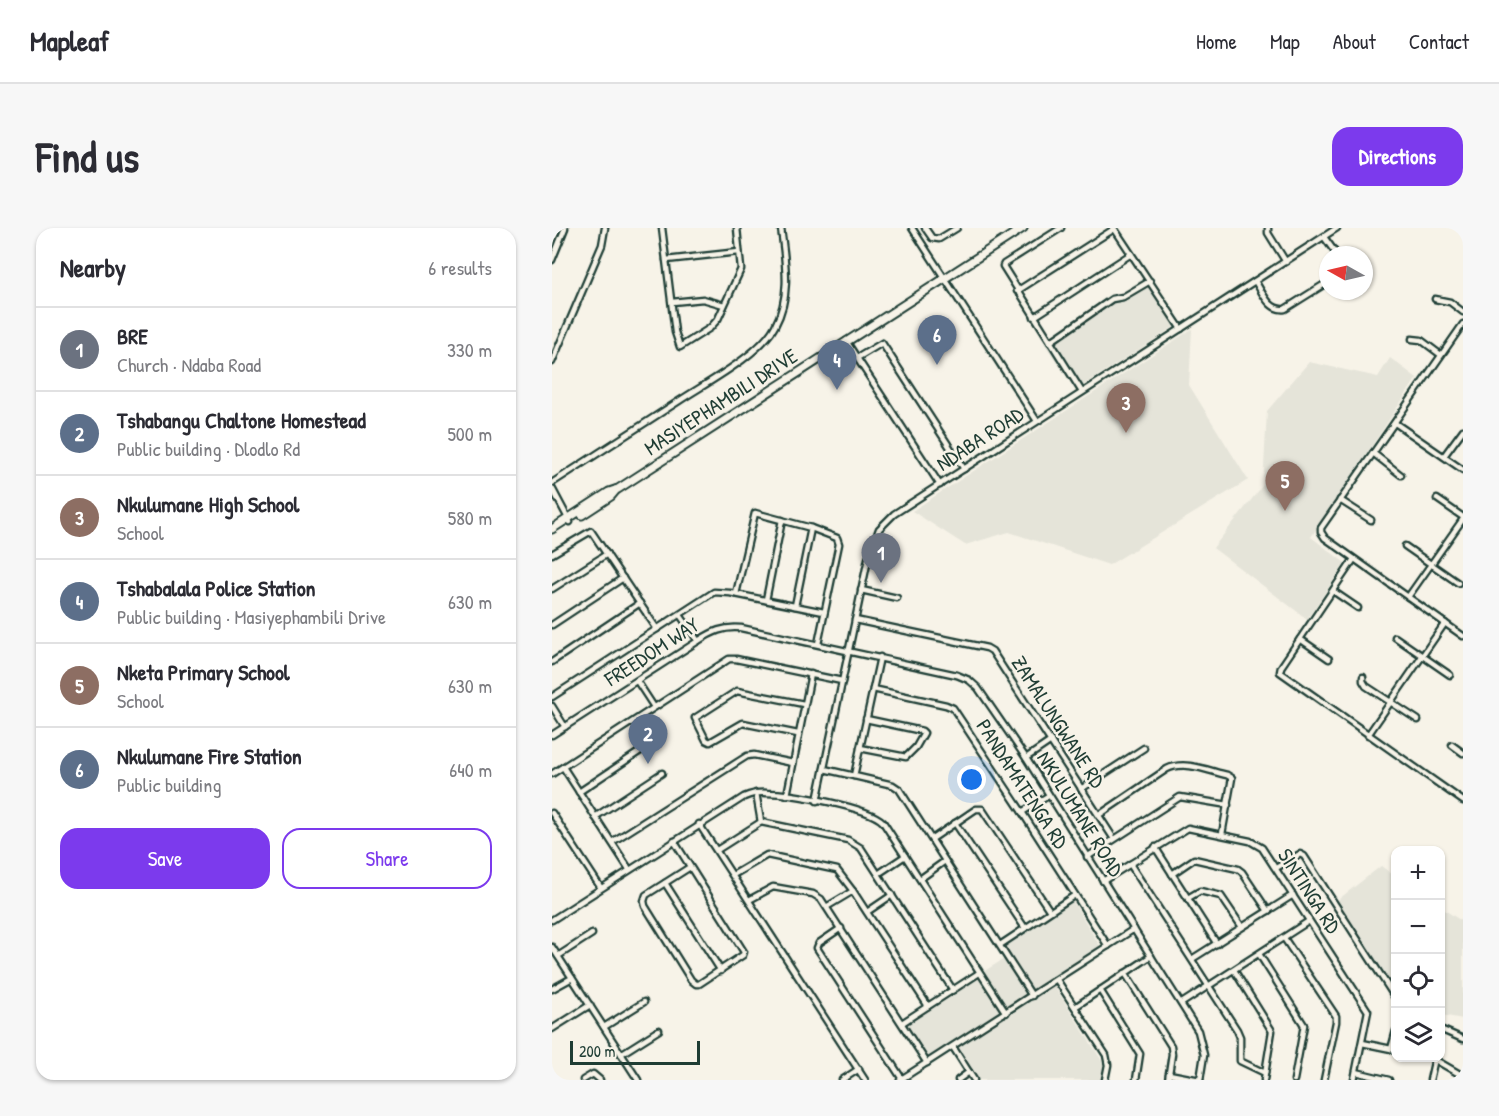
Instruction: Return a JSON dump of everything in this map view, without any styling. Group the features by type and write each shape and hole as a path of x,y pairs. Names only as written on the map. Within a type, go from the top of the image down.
{"main road":[{"name":"MASIYEPHAMBILI DRIVE","path":"552,529 611,496 618,489 1023,228"},
{"name":"MASIYEPHAMBILI DRIVE","path":"552,534 569,520"}],"street":[{"path":"552,260 565,228"},
{"path":"552,362 602,245 605,228"},
{"path":"662,228 675,332 680,347 714,324 724,305 741,269 737,228"},
{"path":"552,483 704,385 762,344 774,328 786,291 787,274 781,228"},
{"path":"912,228 1037,421"},
{"path":"925,228 935,239 957,228"},
{"path":"1061,228 1004,264 1004,269 1082,392"},
{"path":"1017,291 1114,228 1181,329"},
{"path":"1268,228 1268,233 1286,262"},
{"name":"NDABA ROAD","path":"817,801 871,548 884,523 894,514 1337,228"},
{"path":"1324,237 1330,246"},
{"path":"666,260 739,252"},
{"path":"1034,316 1131,254"},
{"path":"1050,342 1112,299 1123,297 1150,280"},
{"path":"1255,281 1271,307 1278,310 1285,309 1319,288"},
{"path":"672,302 703,298 724,305"},
{"path":"1435,299 1450,302 1463,312"},
{"path":"1463,324 1322,525 1321,532 1325,538 1463,636"},
{"path":"1412,339 1421,340 1441,355"},
{"path":"846,341 940,485"},
{"path":"857,358 882,343 964,469"},
{"path":"1395,423 1463,470"},
{"path":"1444,456 1463,430"},
{"path":"1373,453 1401,475"},
{"path":"552,488 569,520"},
{"path":"1408,597 1463,518 1437,499"},
{"path":"1340,500 1371,520"},
{"path":"736,594 753,515 757,513 812,528 835,537 839,541 818,644"},
{"path":"766,600 782,520"},
{"path":"795,606 812,528"},
{"path":"552,554 590,530 657,629"},
{"path":"1405,546 1458,583"},
{"path":"552,589 607,554"},
{"path":"1354,559 1281,667 1281,674 1461,799 1463,790"},
{"path":"552,625 623,578"},
{"path":"861,590 897,598"},
{"path":"1333,591 1358,608"},
{"path":"552,697 712,593 736,594 824,612"},
{"path":"552,662 640,603"},
{"path":"680,615 698,641"},
{"name":"ZAMALUNGWANE RD","path":"855,620 990,649 1114,839"},
{"path":"1368,735 1445,623"},
{"name":"FREEDOM WAY","path":"552,735 718,630 735,627 848,651"},
{"path":"1395,637 1450,675"},
{"path":"1300,639 1329,659"},
{"name":"NKULUMANE ROAD","path":"848,651 957,675 969,680 978,688 1026,758 1198,1031 1204,1055 1200,1080"},
{"path":"854,776 880,657"},
{"path":"552,774 729,659 842,681"},
{"path":"787,795 811,674"},
{"path":"1363,677 1366,686 1418,720"},
{"path":"637,681 654,707"},
{"name":"PANDAMATENGA RD","path":"873,689 953,708 1108,946"},
{"path":"798,734 743,723 710,742 706,740 695,718 737,691 804,704"},
{"path":"552,706 565,727"},
{"path":"860,748 906,757 916,747 924,733 922,730 866,719"},
{"path":"1026,758 1050,741"},
{"path":"1452,744 1463,753"},
{"path":"579,792 648,746"},
{"path":"1081,789 1144,748"},
{"path":"612,842 747,756 754,755 793,763"},
{"path":"1099,815 1161,773 1179,765 1230,776 1232,783 1222,834"},
{"path":"562,767 629,869"},
{"path":"824,770 897,787 1032,996"},
{"path":"595,817 662,773"},
{"path":"756,793 761,822"},
{"path":"552,920 740,799 756,793 787,795 817,801 870,813 883,822 1006,1013"},
{"path":"1022,812 1048,796"},
{"path":"1087,857 1180,797 1228,805"},
{"path":"932,839 975,809 980,808 1050,911"},
{"path":"552,813 601,888"},
{"path":"717,850 761,822 852,841 861,848 953,990"},
{"path":"552,828 559,823"},
{"path":"956,823 1025,928"},
{"path":"699,824 866,1080"},
{"name":"SINTINGA RD","path":"1103,881 1188,828 1222,834 1258,845 1276,868 1368,1011 1354,1080"},
{"path":"674,841 744,952 721,971 702,983 696,984 691,980 644,903 646,895 690,867"},
{"path":"1155,847 1217,944"},
{"path":"1276,868 1297,854 1304,856 1391,993"},
{"path":"733,875 769,855 837,870 928,1006"},
{"path":"878,874 905,856"},
{"path":"1172,874 1194,859 1238,869 1268,911"},
{"path":"920,879 945,861"},
{"path":"1130,864 1239,1034 1240,1061 1265,1073"},
{"path":"665,883 721,971"},
{"path":"749,900 776,887 818,896 828,906 927,1063"},
{"path":"828,906 853,891"},
{"path":"1188,898 1200,891 1221,896 1242,927"},
{"path":"867,912 892,895"},
{"path":"1000,945 1075,895"},
{"path":"1192,960 1293,895"},
{"path":"1182,1003 1309,921"},
{"path":"841,928 819,944 818,948 901,1079 1134,929"},
{"path":"558,956 592,934"},
{"path":"1284,938 1336,1019 1324,1080"},
{"path":"552,947 635,1079"},
{"path":"1259,954 1304,1025 1294,1080"},
{"path":"1075,1007 1151,956"},
{"path":"1234,970 1272,1031 1264,1080"},
{"path":"902,1023 979,973"},
{"path":"1125,974 1171,1046 1168,1080"},
{"path":"552,989 572,978"},
{"path":"1057,980 1108,1060 1105,1080"},
{"path":"1100,990 1140,1054 1136,1080"},
{"path":"604,1027 644,1002"},
{"path":"552,1029 590,1005"},
{"path":"621,1054 659,1030"},
{"path":"1445,1031 1463,1039"},
{"path":"1362,1043 1391,1049"},
{"path":"953,1047 974,1080"},
{"path":"1430,1080 1433,1062"},
{"path":"1440,1062 1463,1076"},
{"path":"842,1080 859,1069"},
{"path":"958,1080 969,1072"},
{"path":"1356,1072 1389,1080"},
{"path":"583,1080 593,1074 600,1080"},
{"path":"1169,1074 1200,1080"}],"shaded area":[{"path":"1147,276 1180,323 1076,390 1044,343"},
{"path":"1192,329 1189,385 1248,480 1109,565 1009,532 965,545 912,511"},
{"path":"1390,358 1417,378 1311,537 1345,563 1307,619 1213,548 1263,485 1267,411 1309,362 1378,377"},
{"path":"1381,866 1391,873 1391,992 1335,902"},
{"path":"1072,900 1100,946 1050,979 1104,1064 1101,1080 977,1080 953,1044 929,1059 903,1021 1009,956 1003,946"},
{"path":"1445,910 1463,922 1463,1019 1445,1016"}],"place":[{"name":"Nkulumane Fire Station","path":"937,365"},
{"name":"Tshabalala Police Station","path":"837,390"},
{"name":"Nkulumane High School","path":"1126,433"},
{"name":"Nketa Primary School","path":"1285,511"},
{"name":"BRE","path":"881,583"},
{"name":"Tshabangu Chaltone Homestead","path":"648,764"}]}
